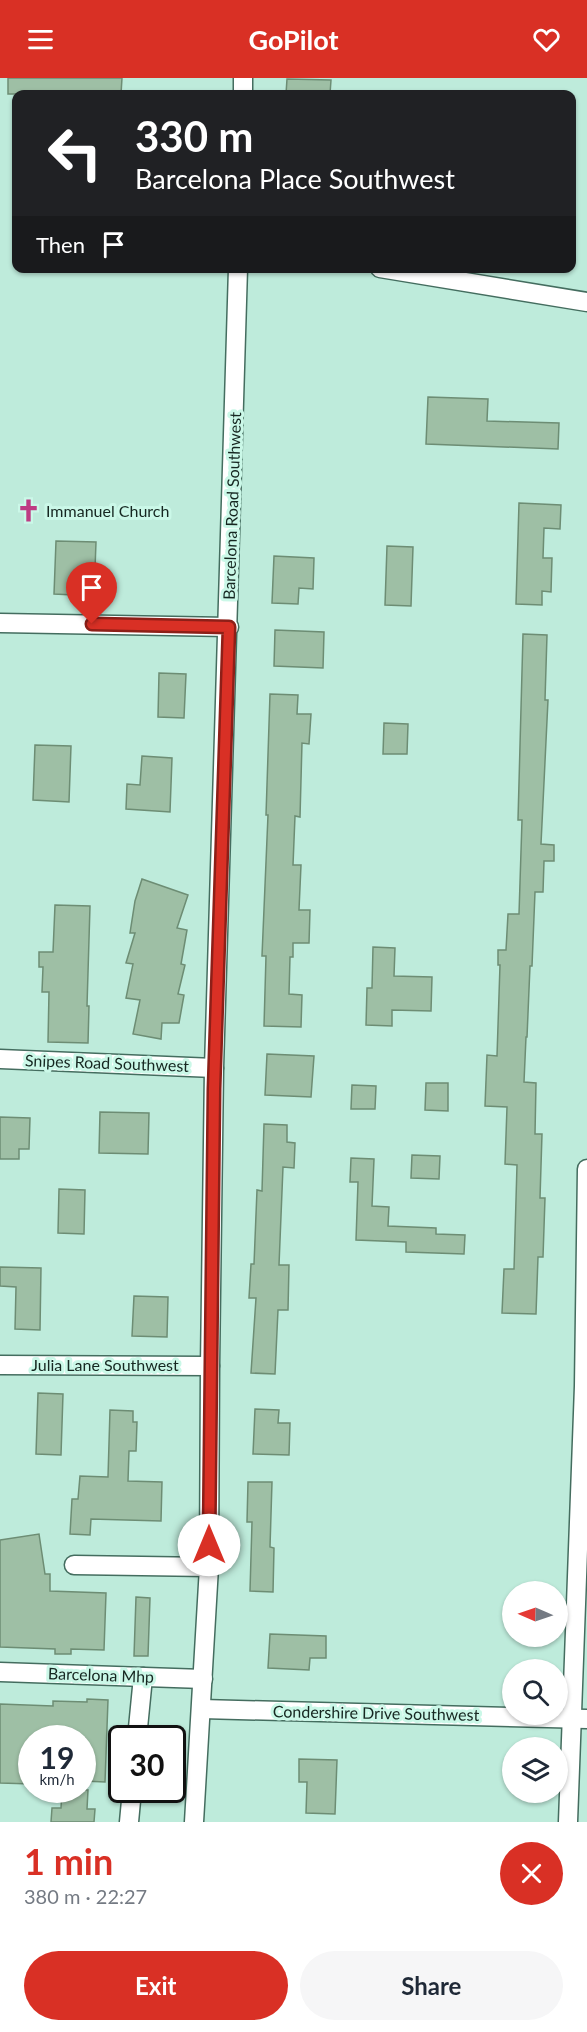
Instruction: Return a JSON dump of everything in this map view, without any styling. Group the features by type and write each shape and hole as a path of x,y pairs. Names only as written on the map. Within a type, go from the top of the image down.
{"street":[{"name":"Barcelona Road Southwest","path":"194,1822 209,1567 214,1068 238,273"},
{"path":"410,273 587,302"},
{"path":"0,622 229,627"},
{"name":"Snipes Road Southwest","path":"0,1059 214,1068"},
{"path":"568,1822 580,1719 587,1169"},
{"name":"Julia Lane Southwest","path":"0,1365 210,1366"},
{"path":"74,1565 209,1567"},
{"name":"Barcelona Mhp","path":"0,1672 202,1679"},
{"path":"138,1725 143,1677"},
{"name":"Condershire Drive Southwest","path":"202,1709 580,1719"},
{"path":"129,1822 131,1803"}],"building":[{"path":"8,78 122,78 121,90 12,90 12,94 8,94"},
{"path":"287,79 331,80 330,90 286,90"},
{"path":"428,397 488,399 487,421 559,423 558,449 426,444"},
{"path":"519,503 561,505 560,529 544,528 543,558 552,558 551,592 542,591 542,605 516,604"},
{"path":"56,541 96,542 94,596 54,594"},
{"path":"387,546 413,547 411,606 385,605"},
{"path":"274,556 314,558 313,589 299,588 298,604 272,603"},
{"path":"275,630 324,632 323,668 274,666"},
{"path":"523,634 547,635 545,700 548,700 541,844 554,845 554,861 544,861 543,892 535,892 524,1082 536,1083 535,1134 542,1134 540,1198 545,1198 543,1257 538,1257 536,1314 502,1313 504,1269 514,1269 517,1165 505,1164 507,1107 485,1106 487,1055 497,1056 500,965 498,965 498,950 506,950 508,914 519,914 522,820 518,820"},
{"path":"159,673 186,674 184,718 158,717"},
{"path":"270,694 298,695 297,714 311,714 309,744 302,743 300,817 295,816 293,865 301,865 299,910 310,910 309,943 293,943 293,957 290,957 289,994 302,995 301,1027 264,1026 266,956 262,956"},
{"path":"384,723 408,724 407,754 383,754"},
{"path":"35,745 71,746 69,802 33,800"},
{"path":"142,756 172,758 170,812 126,809 127,784 140,785"},
{"path":"142,879 188,895 177,928 187,930 181,964 185,965 178,994 184,995 179,1023 162,1023 161,1039 133,1034 140,1000 126,998 133,964 126,963 135,933 130,933 135,901"},
{"path":"55,905 90,906 88,1043 48,1042 49,992 42,992 43,967 39,967 39,952 53,952"},
{"path":"373,947 395,948 394,976 432,977 431,1011 392,1010 392,1026 366,1025 367,988 372,988"},
{"path":"267,1054 314,1056 311,1097 265,1095"},
{"path":"426,1083 448,1083 448,1111 425,1110"},
{"path":"352,1085 376,1086 375,1109 351,1109"},
{"path":"100,1112 149,1113 148,1154 99,1153"},
{"path":"0,1117 30,1118 29,1149 19,1149 19,1159 0,1159"},
{"path":"264,1124 287,1125 287,1142 295,1143 294,1168 283,1167 279,1265 289,1265 288,1310 278,1310 275,1374 251,1373 256,1298 249,1298 251,1264 254,1264 257,1190 262,1191"},
{"path":"412,1155 440,1156 439,1179 411,1178"},
{"path":"351,1158 374,1159 372,1206 389,1207 388,1226 436,1228 436,1234 465,1235 464,1254 406,1252 406,1242 356,1240 358,1182 350,1182"},
{"path":"59,1189 85,1190 84,1234 58,1233"},
{"path":"0,1267 41,1268 40,1330 15,1329 16,1287 0,1286"},
{"path":"134,1296 168,1297 167,1337 132,1336"},
{"path":"38,1393 63,1394 61,1455 36,1454"},
{"path":"255,1409 279,1410 278,1423 290,1423 289,1455 253,1454"},
{"path":"110,1410 133,1411 133,1422 137,1422 136,1451 129,1451 128,1481 162,1482 161,1521 91,1519 90,1535 70,1534 72,1499 78,1499 80,1476 108,1477"},
{"path":"248,1482 272,1482 270,1547 274,1548 273,1592 250,1591 252,1522 247,1522"},
{"path":"39,1534 45,1574 50,1574 50,1591 106,1593 104,1650 71,1649 71,1654 55,1654 55,1649 0,1647 0,1540"},
{"path":"136,1597 150,1598 148,1656 134,1656"},
{"path":"270,1634 326,1636 326,1658 310,1658 309,1670 268,1668"},
{"path":"87,1699 108,1700 105,1782 96,1782 96,1725 18,1725 18,1784 0,1783 0,1704 53,1706 53,1701 87,1702"},
{"path":"299,1759 337,1760 335,1814 306,1813 307,1782 299,1782"},
{"path":"61,1803 87,1803 87,1809 95,1809 94,1822 51,1822 52,1808 61,1808"}],"place":[{"name":"Immanuel Church","path":"28,511"}],"route":[{"path":"92,624 229,627 214,1089 209,1545"}]}
